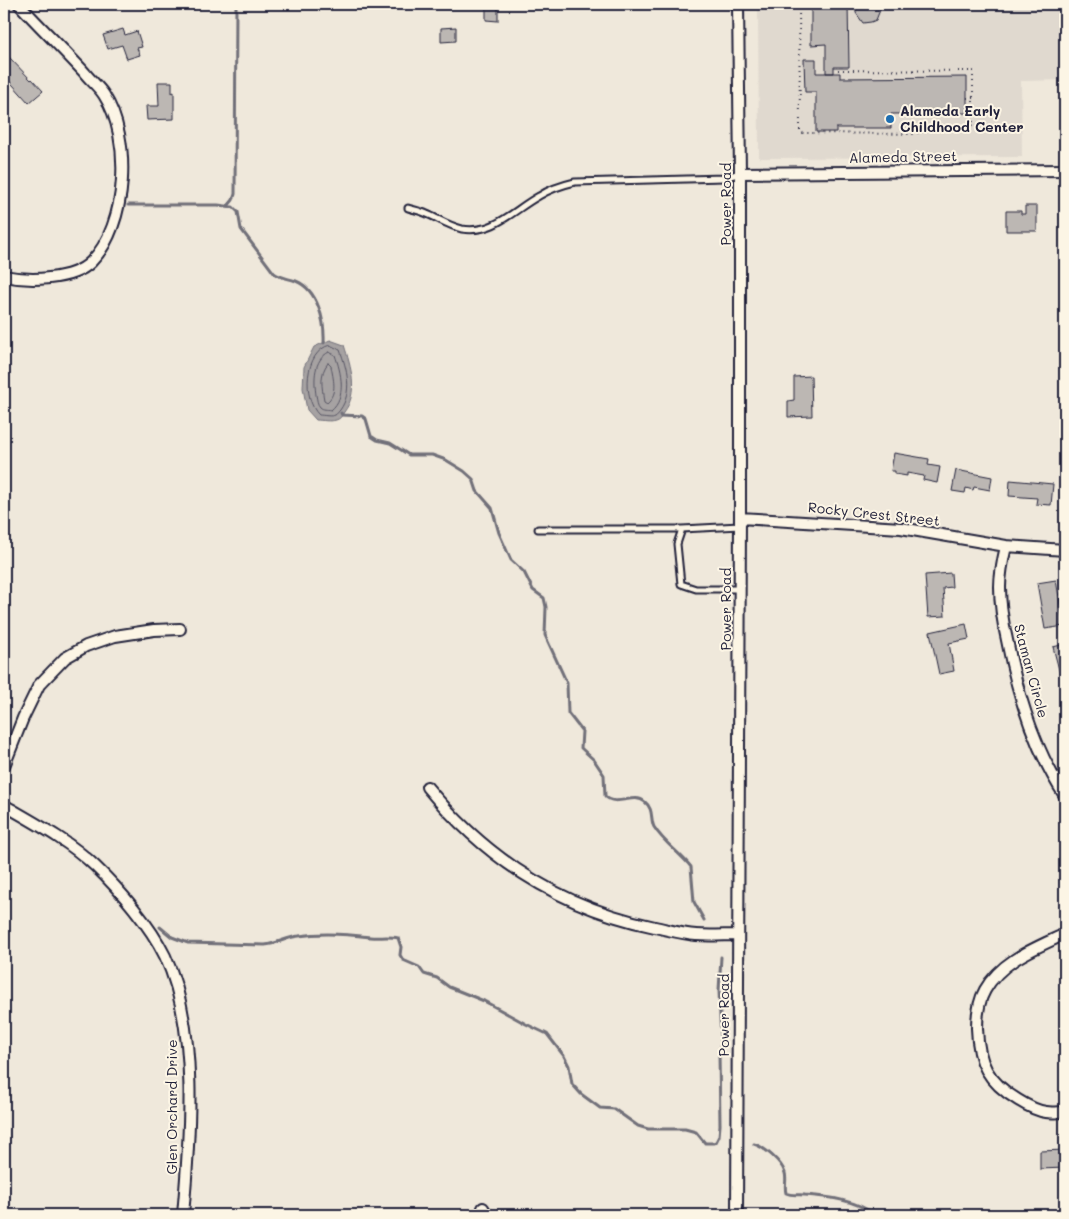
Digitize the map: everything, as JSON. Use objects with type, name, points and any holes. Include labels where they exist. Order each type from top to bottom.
[{"type":"street","points":[[4,276],[49,278],[72,274],[90,263],[104,246],[113,227],[122,178],[119,132],[104,94],[19,4]]},
{"type":"street","name":"Power Road","points":[[736,1215],[740,588],[738,4]]},
{"type":"street","name":"Alameda Street","points":[[740,173],[1065,170]]},
{"type":"street","name":"Rocky Crest Street","points":[[740,522],[901,528],[1006,546],[1065,550]]},
{"type":"street","name":"Staman Circle","points":[[1006,546],[1001,566],[1000,589],[1003,623],[1010,658],[1019,693],[1032,729],[1045,760],[1065,796]]},
{"type":"street","points":[[4,766],[23,718],[39,685],[65,658],[86,646],[115,636],[154,630],[180,630]]},
{"type":"street","points":[[426,787],[447,812],[471,834],[536,883],[560,895],[590,909],[624,921],[695,935],[738,936]]},
{"type":"street","name":"Glen Orchard Drive","points":[[4,805],[55,835],[95,866],[141,916],[165,956],[183,1013],[187,1043],[188,1130],[183,1215]]},
{"type":"street","points":[[1065,934],[1030,950],[1011,962],[997,975],[984,991],[977,1013],[977,1037],[981,1058],[990,1077],[1002,1091],[1026,1105],[1045,1112],[1065,1112]]},
{"type":"lane","points":[[408,208],[427,214],[442,222],[476,230],[490,227],[537,197],[560,186],[575,182],[724,178],[740,173]]},
{"type":"lane","points":[[538,529],[682,529],[740,522]]},
{"type":"lane","points":[[682,529],[677,544],[681,584],[696,589],[740,588]]},
{"type":"path","points":[[799,4],[800,131],[806,134],[920,133],[945,127],[992,125]]},
{"type":"path","points":[[838,70],[973,71],[973,125]]},
{"type":"path","points":[[967,98],[973,98]]},
{"type":"path","points":[[872,134],[873,128]]},
{"type":"shaded area","name":"Alameda Early Childhood Center","points":[[758,4],[1065,4],[1065,80],[1021,81],[1022,157],[759,158]]},
{"type":"water","points":[[330,340],[344,345],[351,371],[351,397],[349,405],[339,419],[331,421],[316,420],[307,410],[303,388],[304,367],[314,347]]},
{"type":"building","points":[[481,4],[498,4],[498,21],[486,20],[486,5]]},
{"type":"building","points":[[811,4],[848,4],[849,67],[834,67],[834,73],[826,73],[826,44],[811,45]]},
{"type":"building","points":[[859,4],[879,4],[880,10],[876,20],[863,23],[856,13],[856,7]]},
{"type":"building","points":[[456,27],[456,41],[441,42],[441,28]]},
{"type":"building","points":[[123,29],[125,35],[137,31],[142,47],[137,48],[140,55],[127,59],[122,45],[108,49],[103,35]]},
{"type":"building","points":[[8,56],[43,91],[29,103],[4,75],[4,61]]},
{"type":"building","points":[[804,59],[816,59],[816,73],[840,73],[840,78],[967,77],[967,113],[891,114],[891,128],[836,128],[836,132],[816,132],[816,92],[805,92]]},
{"type":"building","points":[[158,82],[172,82],[174,119],[147,120],[146,106],[159,106]]},
{"type":"building","points":[[1025,206],[1037,206],[1037,231],[1006,231],[1006,211],[1021,211],[1021,214],[1025,214]]},
{"type":"building","points":[[811,376],[812,416],[788,417],[788,401],[794,400],[794,377]]},
{"type":"building","points":[[894,453],[929,459],[928,465],[940,467],[937,483],[923,480],[924,476],[907,473],[907,476],[895,474],[895,471],[891,471]]},
{"type":"building","points":[[956,470],[992,477],[990,490],[974,487],[973,490],[966,488],[965,493],[952,491]]},
{"type":"building","points":[[1010,480],[1053,484],[1051,505],[1036,504],[1037,498],[1009,496]]},
{"type":"building","points":[[951,573],[952,587],[943,588],[945,616],[928,617],[925,575]]},
{"type":"building","points":[[1056,580],[1064,626],[1045,629],[1037,583]]},
{"type":"building","points":[[966,624],[969,639],[949,643],[954,671],[939,674],[930,632]]},
{"type":"building","points":[[1065,644],[1065,684],[1063,685],[1053,647]]},
{"type":"building","points":[[1065,1150],[1065,1168],[1040,1169],[1040,1151]]},
{"type":"waterway","points":[[228,206],[235,194],[236,4]]},
{"type":"waterway","points":[[128,205],[218,205],[233,207],[238,212],[241,229],[274,273],[296,281],[310,291],[319,307],[324,343]]},
{"type":"waterway","points":[[341,413],[342,415],[362,416],[366,419],[371,436],[377,440],[390,443],[409,455],[432,455],[446,460],[473,479],[477,491],[492,508],[499,533],[511,560],[524,572],[533,590],[544,598],[546,607],[545,635],[567,683],[568,713],[582,731],[581,748],[594,760],[604,775],[605,796],[614,801],[641,799],[648,805],[654,827],[662,838],[691,867],[694,902],[704,920]]},
{"type":"waterway","points":[[160,927],[172,937],[188,943],[265,945],[295,937],[326,934],[398,938],[401,947],[400,955],[403,960],[419,967],[424,974],[437,978],[449,987],[484,1001],[547,1034],[564,1056],[569,1066],[572,1084],[581,1094],[600,1108],[614,1109],[638,1126],[648,1129],[685,1129],[696,1132],[705,1143],[716,1142],[719,1136],[720,1125],[719,1052],[721,1042],[719,990],[721,957]]},
{"type":"waterway","points":[[754,1144],[763,1148],[780,1164],[786,1176],[786,1193],[842,1200],[860,1206],[876,1215]]},
{"type":"place","name":"Alameda Early Childhood Center","points":[[890,119]]}]
